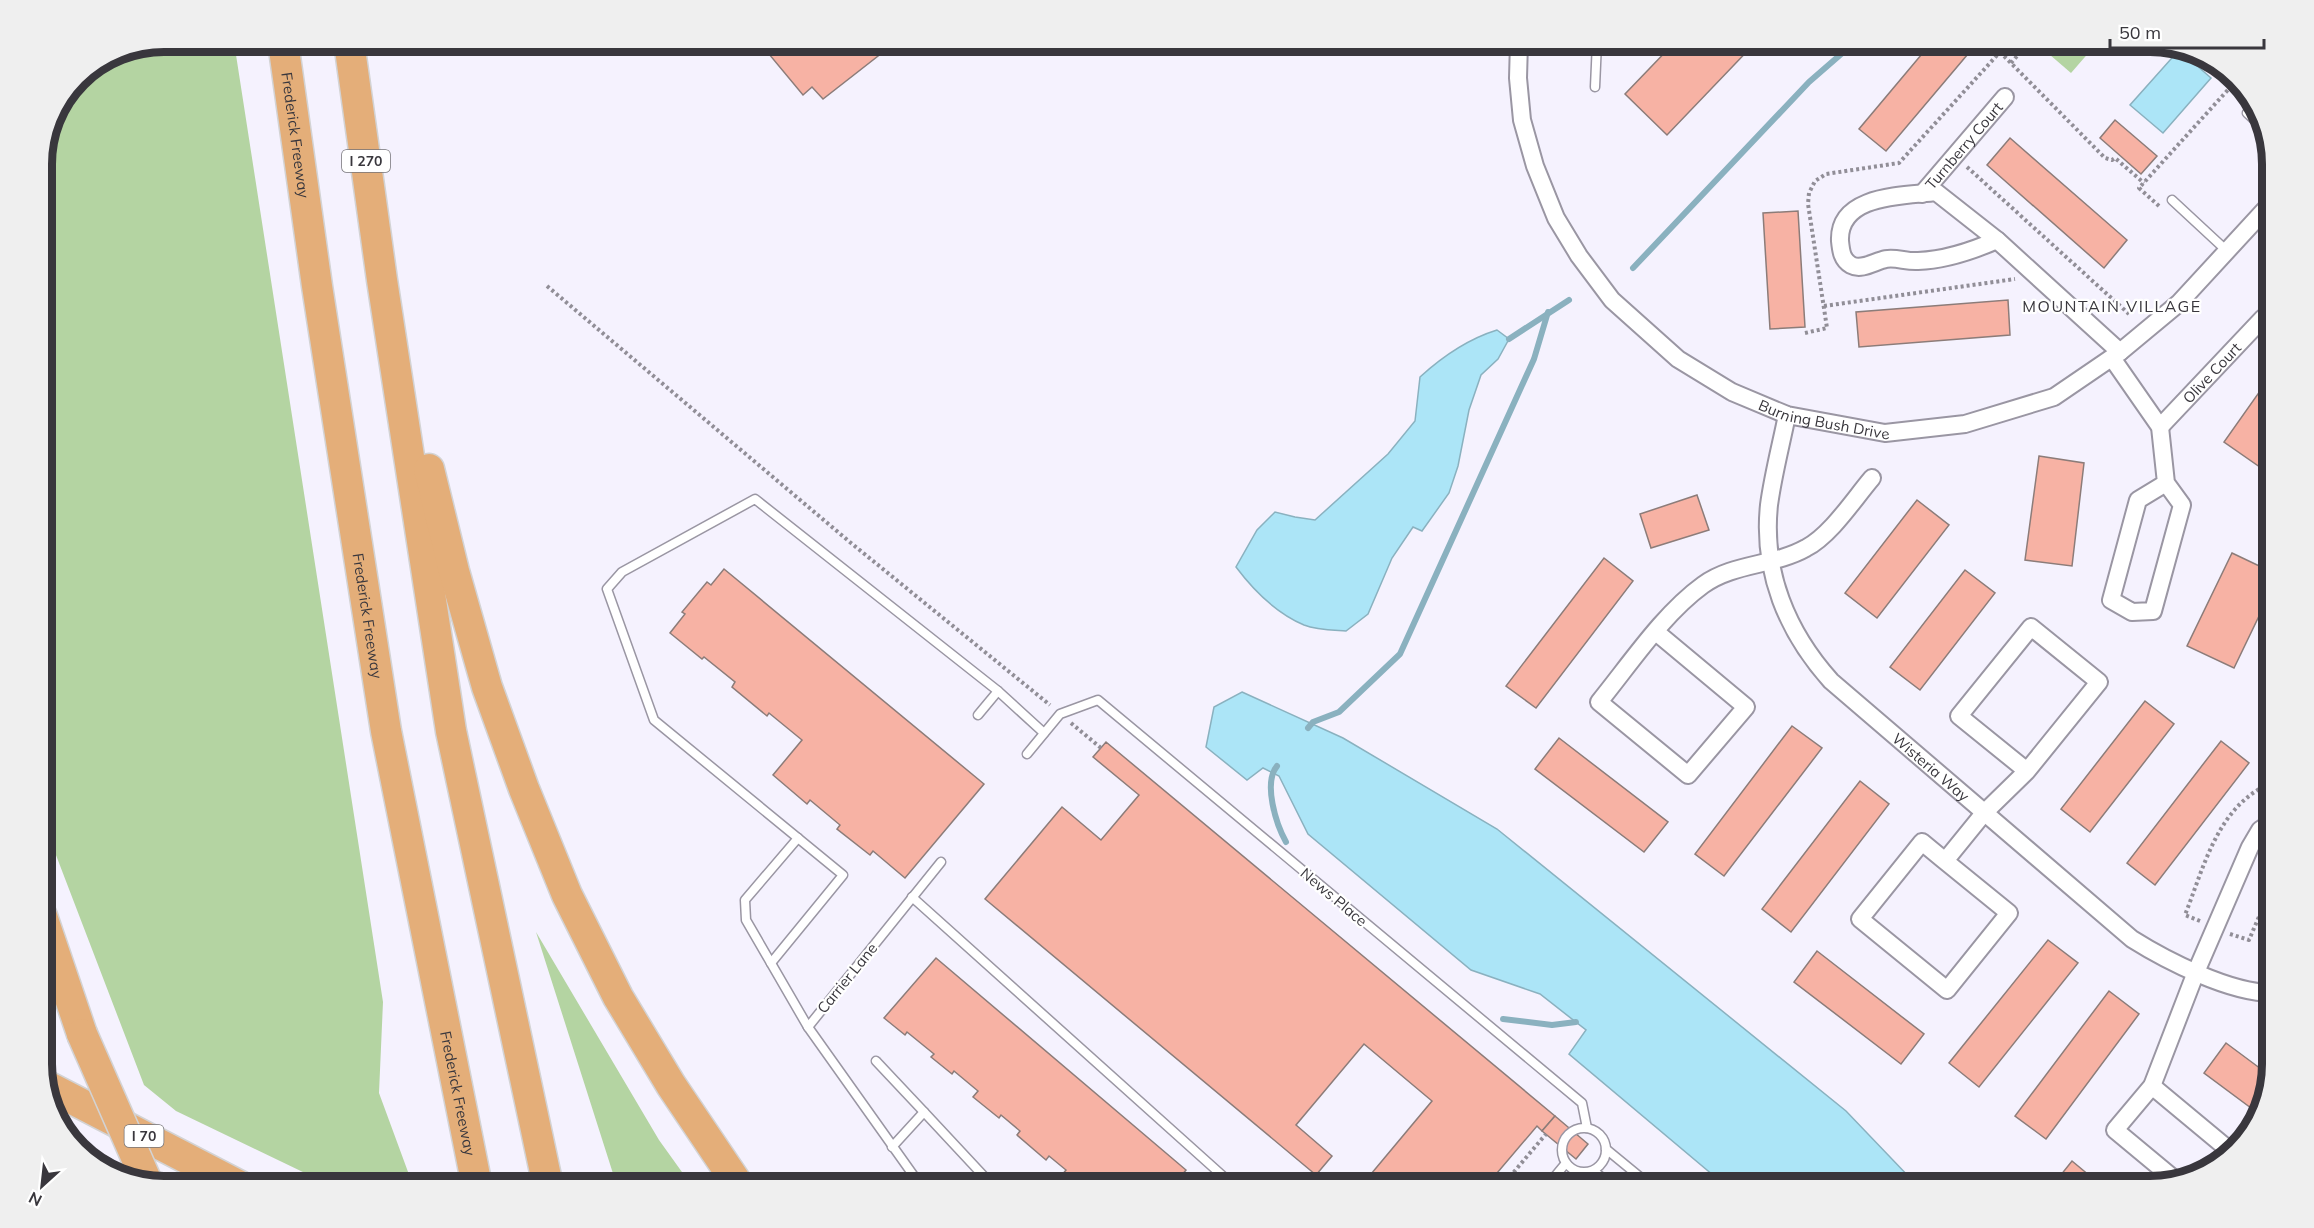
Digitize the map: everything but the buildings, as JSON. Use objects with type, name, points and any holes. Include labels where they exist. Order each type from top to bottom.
[{"type":"highway","name":"Frederick Freeway","points":[[285,53],[317,286],[387,731],[475,1176]]},
{"type":"highway","name":"I 270","points":[[351,53],[382,280]]},
{"type":"highway","points":[[382,280],[451,731],[546,1176]]},
{"type":"highway","points":[[382,280],[453,571],[487,687],[524,789],[567,895],[618,997],[671,1085],[732,1176]]},
{"type":"highway","points":[[53,948],[82,1034],[143,1173]]},
{"type":"highway","name":"I 70","points":[[56,1091],[221,1176]]},
{"type":"street","name":"Burning Bush Drive","points":[[1519,52],[1518,78],[1522,120],[1535,166],[1556,218],[1579,256],[1612,300],[1678,359],[1732,392],[1788,415],[1885,433],[1965,424],[2054,397],[2116,355],[2179,303],[2261,214]]},
{"type":"street","name":"Turnberry Court","points":[[1922,194],[2005,97]]},
{"type":"street","name":"Turnberry Court","points":[[1997,240],[1969,253],[1917,262],[1888,258],[1858,268],[1849,265],[1841,255],[1840,238],[1844,223],[1859,207],[1873,201],[1936,192],[1997,240],[2116,355],[2160,428]]},
{"type":"street","name":"Olive Court","points":[[2160,428],[2261,320]]},
{"type":"street","name":"Wisteria Way","points":[[1788,415],[1769,508],[1771,561],[1775,586],[1789,622],[1811,660],[1831,681],[2132,939],[2157,955],[2196,972],[2234,986],[2262,991]]},
{"type":"street","points":[[2160,428],[2166,483],[2182,505],[2153,611],[2132,612],[2111,600],[2138,500],[2166,483]]},
{"type":"street","points":[[1656,632],[1746,707],[1688,776],[1599,702],[1656,632],[1681,604],[1704,584],[1730,571],[1771,561],[1806,548],[1824,535],[1872,478]]},
{"type":"street","points":[[1945,861],[1984,813],[2027,771],[2099,682],[2031,627],[1959,716],[2027,771]]},
{"type":"street","points":[[2168,1174],[2115,1130],[2152,1086],[2196,972],[2250,847],[2262,829]]},
{"type":"street","points":[[1922,842],[1945,861],[2009,913],[1947,990],[1860,920],[1922,842]]},
{"type":"street","points":[[2152,1086],[2225,1146]]},
{"type":"lane","points":[[1595,87],[1597,52]]},
{"type":"lane","points":[[2247,113],[2251,116]]},
{"type":"lane","points":[[2172,200],[2226,251]]},
{"type":"lane","points":[[771,963],[843,875],[654,720],[608,589],[622,572],[755,499],[998,691],[1044,733]]},
{"type":"lane","points":[[978,715],[998,691]]},
{"type":"lane","name":"News Place","points":[[1060,714],[1098,700],[1582,1103],[1587,1128]]},
{"type":"lane","points":[[1027,754],[1060,714]]},
{"type":"lane","points":[[798,838],[745,900],[746,920],[808,1027]]},
{"type":"lane","name":"Carrier Lane","points":[[914,1176],[808,1027],[941,862]]},
{"type":"lane","points":[[912,897],[1223,1176]]},
{"type":"lane","points":[[876,1061],[984,1176]]},
{"type":"lane","points":[[892,1147],[924,1112]]},
{"type":"lane","points":[[1587,1128],[1597,1132],[1604,1139],[1606,1149],[1601,1166],[1594,1171],[1583,1173],[1574,1170],[1566,1163],[1562,1154],[1563,1143],[1576,1129],[1587,1128]]},
{"type":"lane","points":[[1606,1149],[1639,1176]]},
{"type":"lane","points":[[1555,1176],[1566,1163]]},
{"type":"lane","points":[[1594,1171],[1600,1176]]},
{"type":"path","points":[[2002,52],[2105,158],[2112,160],[2115,158],[2144,183]]},
{"type":"path","points":[[2011,63],[2020,52]]},
{"type":"path","points":[[2165,211],[2139,188],[2230,87]]},
{"type":"path","points":[[1955,155],[2129,314]]},
{"type":"path","points":[[1824,306],[2019,278]]},
{"type":"path","points":[[547,286],[851,543],[1101,748]]},
{"type":"path","points":[[2198,931],[2202,921],[2185,915],[2217,833],[2240,804],[2252,793],[2262,788]]},
{"type":"path","points":[[2227,940],[2230,933],[2249,940],[2262,910]]},
{"type":"path","points":[[1510,1176],[1546,1134]]},
{"type":"green space","points":[[2047,52],[2089,52],[2071,73]]},
{"type":"green space","points":[[157,53],[236,53],[383,1002],[379,1093],[410,1176],[311,1176],[176,1111],[144,1085],[53,847],[53,150],[58,129],[71,102],[91,80],[115,64],[136,56]]},
{"type":"green space","points":[[536,932],[659,1140],[685,1176],[614,1176]]},
{"type":"water","points":[[2174,56],[2191,61],[2211,78],[2163,133],[2130,105]]},
{"type":"water","points":[[1497,330],[1509,339],[1498,359],[1481,375],[1469,410],[1458,466],[1449,493],[1422,531],[1413,527],[1392,558],[1368,614],[1346,631],[1330,630],[1304,625],[1275,608],[1258,593],[1236,567],[1257,530],[1275,512],[1315,520],[1388,454],[1415,421],[1420,377],[1456,349]]},
{"type":"water","points":[[1242,692],[1343,738],[1497,829],[1846,1111],[1908,1176],[1714,1176],[1569,1054],[1586,1030],[1540,994],[1471,970],[1308,834],[1279,776],[1263,768],[1247,780],[1206,747],[1214,707]]},
{"type":"waterway","points":[[1633,268],[1809,82],[1843,52]]},
{"type":"waterway","points":[[1509,339],[1569,300]]},
{"type":"waterway","points":[[1308,728],[1313,722],[1339,712],[1400,654],[1534,359],[1548,312]]},
{"type":"waterway","points":[[1277,766],[1271,783],[1272,804],[1286,842]]},
{"type":"waterway","points":[[1503,1019],[1552,1025],[1576,1022]]},
{"type":"district","name":"MOUNTAIN VILLAGE","points":[[2112,306]]}]
